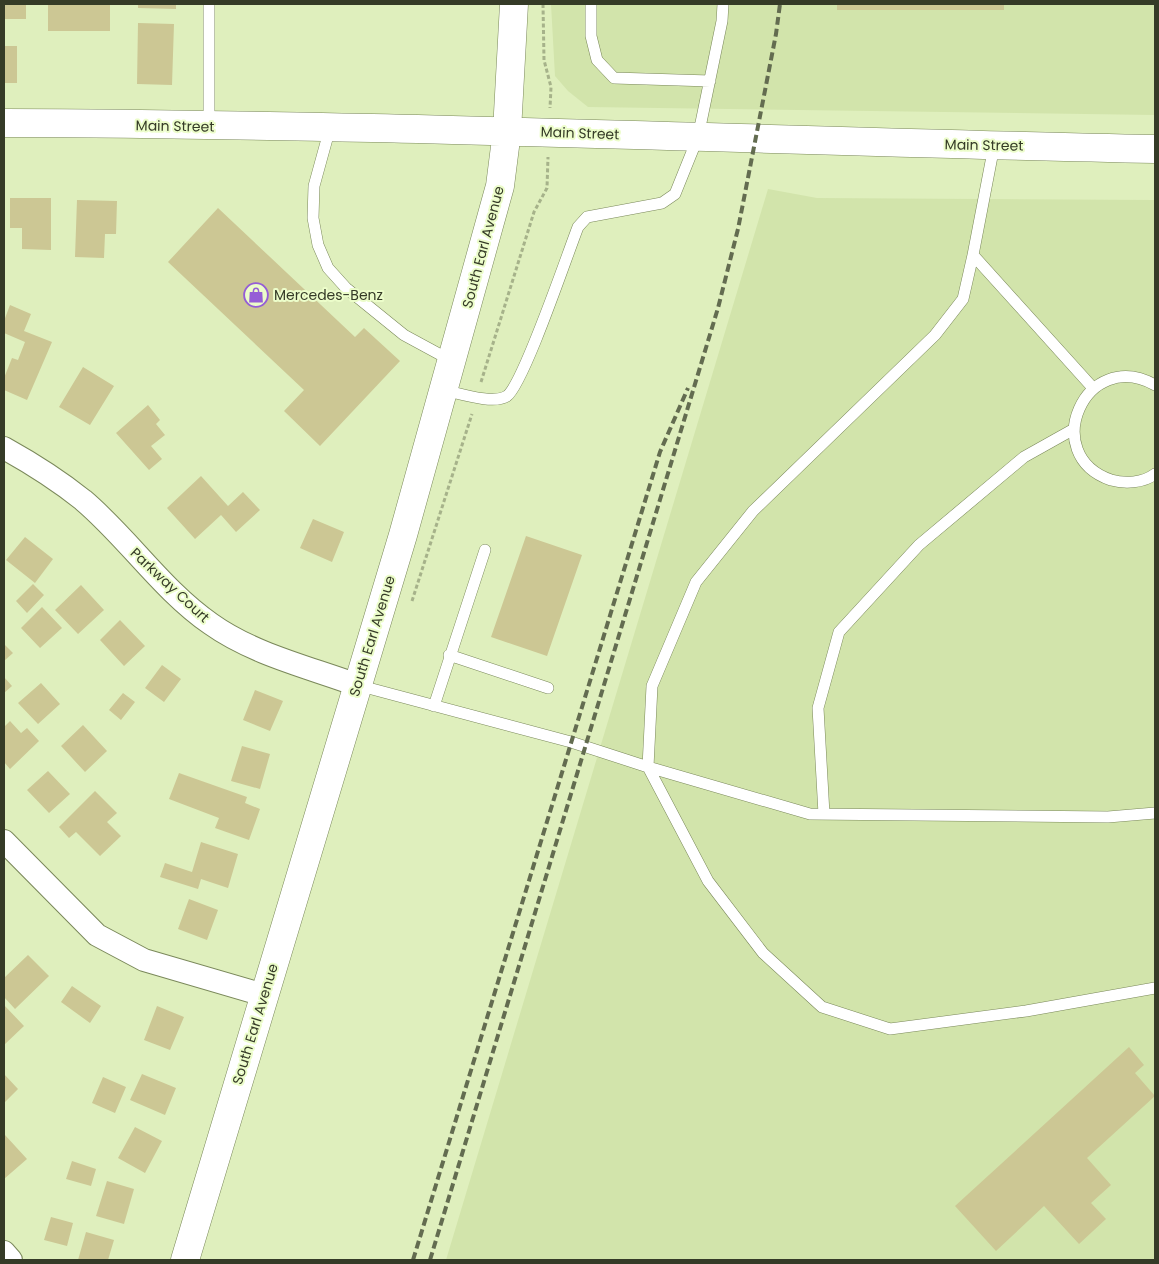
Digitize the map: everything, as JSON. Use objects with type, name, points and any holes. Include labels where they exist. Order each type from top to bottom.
[{"type":"street","name":"South Earl Avenue","points":[[186,1260],[403,534],[500,186],[507,131],[514,4]]},
{"type":"street","name":"Main Street","points":[[4,124],[507,131],[1155,149]]},
{"type":"street","name":"Parkway Court","points":[[4,448],[30,462],[83,501],[176,593],[208,622],[236,641],[357,685]]},
{"type":"street","points":[[4,841],[97,935],[144,960],[264,995]]},
{"type":"street","points":[[4,1252],[11,1260]]},
{"type":"lane","points":[[209,4],[209,126]]},
{"type":"lane","points":[[591,4],[591,36],[598,60],[614,78],[710,82]]},
{"type":"lane","points":[[443,390],[492,400],[507,396],[523,371],[578,227],[588,217],[662,204],[676,194],[698,137],[722,20],[723,4]]},
{"type":"lane","points":[[330,128],[314,186],[313,218],[318,246],[328,268],[346,288],[404,335],[452,362]]},
{"type":"lane","points":[[994,146],[974,255],[963,299],[935,335],[753,511],[696,582],[652,686],[648,767],[708,880],[763,953],[822,1007],[890,1029],[1026,1011],[1155,988]]},
{"type":"lane","points":[[974,255],[1093,388]]},
{"type":"lane","points":[[1155,385],[1144,379],[1126,376],[1109,379],[1093,388],[1082,401],[1075,418],[1074,429],[1078,452],[1088,466],[1102,476],[1118,482],[1136,482],[1155,474]]},
{"type":"lane","points":[[824,814],[818,708],[839,632],[919,545],[1024,458],[1074,429]]},
{"type":"lane","points":[[434,706],[449,655],[485,550]]},
{"type":"lane","points":[[449,655],[548,688]]},
{"type":"lane","points":[[357,685],[570,742],[648,767],[810,814],[1108,816],[1155,813]]},
{"type":"path","points":[[542,4],[544,60],[551,87]]},
{"type":"shaded area","points":[[551,4],[1155,4],[1155,115],[588,107],[568,91],[555,76]]},
{"type":"shaded area","points":[[768,189],[817,198],[1155,200],[1155,1260],[446,1260]]},
{"type":"building","points":[[4,4],[26,4],[26,19],[4,19]]},
{"type":"building","points":[[48,4],[110,4],[110,31],[48,31]]},
{"type":"building","points":[[138,4],[176,4],[176,9],[138,8]]},
{"type":"building","points":[[837,4],[1004,4],[1004,10],[837,10]]},
{"type":"building","points":[[138,23],[174,24],[172,85],[137,84]]},
{"type":"building","points":[[4,46],[17,46],[17,83],[4,83]]},
{"type":"building","points":[[10,198],[51,198],[51,250],[22,249],[22,228],[10,228]]},
{"type":"building","points":[[77,200],[117,201],[116,234],[105,234],[104,258],[75,257]]},
{"type":"building","name":"Mercedes-Benz","points":[[218,208],[355,337],[364,328],[400,361],[320,446],[284,411],[304,390],[168,262]]},
{"type":"building","points":[[10,305],[31,314],[24,331],[52,342],[27,400],[4,390],[4,378],[12,358],[18,360],[25,342],[4,333],[4,321]]},
{"type":"building","points":[[83,367],[114,386],[90,425],[59,407]]},
{"type":"building","points":[[148,405],[160,420],[156,424],[165,435],[151,446],[162,459],[149,470],[116,433]]},
{"type":"building","points":[[201,476],[228,506],[243,492],[260,510],[236,532],[221,515],[195,539],[167,508]]},
{"type":"building","points":[[313,519],[344,532],[332,562],[300,548]]},
{"type":"building","points":[[526,536],[582,555],[547,656],[491,637]]},
{"type":"building","points":[[25,537],[53,559],[35,583],[6,560]]},
{"type":"building","points":[[33,584],[44,595],[27,613],[16,601]]},
{"type":"building","points":[[81,585],[104,610],[78,634],[55,610]]},
{"type":"building","points":[[42,607],[62,628],[40,648],[21,628]]},
{"type":"building","points":[[120,620],[145,646],[124,666],[100,640]]},
{"type":"building","points":[[4,644],[13,653],[4,661]]},
{"type":"building","points":[[162,665],[181,679],[164,702],[145,688]]},
{"type":"building","points":[[4,677],[12,686],[4,693]]},
{"type":"building","points":[[41,683],[60,704],[38,724],[18,703]]},
{"type":"building","points":[[255,690],[283,701],[270,731],[243,720]]},
{"type":"building","points":[[123,693],[135,702],[121,720],[109,710]]},
{"type":"building","points":[[10,721],[21,733],[27,728],[39,741],[10,769],[4,762],[4,727]]},
{"type":"building","points":[[83,725],[107,751],[85,772],[61,746]]},
{"type":"building","points":[[242,746],[270,754],[260,789],[231,781]]},
{"type":"building","points":[[48,771],[70,794],[49,813],[27,790]]},
{"type":"building","points":[[179,773],[247,797],[245,803],[260,809],[249,840],[215,828],[219,818],[169,799]]},
{"type":"building","points":[[95,791],[117,813],[107,822],[121,836],[100,856],[76,832],[69,838],[59,827]]},
{"type":"building","points":[[201,842],[238,854],[228,888],[201,879],[198,889],[160,877],[165,863],[192,872]]},
{"type":"building","points":[[189,899],[218,910],[207,940],[178,929]]},
{"type":"building","points":[[28,955],[49,976],[15,1009],[4,997],[4,978]]},
{"type":"building","points":[[72,986],[101,1006],[90,1023],[61,1002]]},
{"type":"building","points":[[4,1005],[24,1026],[4,1045]]},
{"type":"building","points":[[157,1006],[184,1017],[170,1050],[144,1040]]},
{"type":"building","points":[[1129,1047],[1144,1065],[1135,1073],[1155,1096],[1087,1158],[1111,1185],[1091,1203],[1106,1219],[1079,1244],[1044,1206],[996,1251],[955,1206]]},
{"type":"building","points":[[4,1074],[18,1089],[4,1103]]},
{"type":"building","points":[[142,1074],[176,1088],[165,1115],[130,1100]]},
{"type":"building","points":[[103,1077],[126,1087],[115,1113],[92,1103]]},
{"type":"building","points":[[135,1127],[162,1141],[145,1173],[118,1158]]},
{"type":"building","points":[[4,1136],[27,1159],[4,1179]]},
{"type":"building","points":[[72,1161],[96,1169],[91,1186],[66,1179]]},
{"type":"building","points":[[107,1181],[134,1189],[124,1224],[96,1216]]},
{"type":"building","points":[[51,1217],[73,1223],[67,1246],[44,1240]]},
{"type":"building","points":[[86,1232],[114,1240],[108,1260],[78,1260]]},
{"type":"railway","points":[[430,1260],[718,308],[738,229],[776,34],[780,4]]},
{"type":"railway","points":[[413,1260],[660,452],[688,388]]},
{"type":"place","name":"Mercedes-Benz","points":[[256,295]]}]
